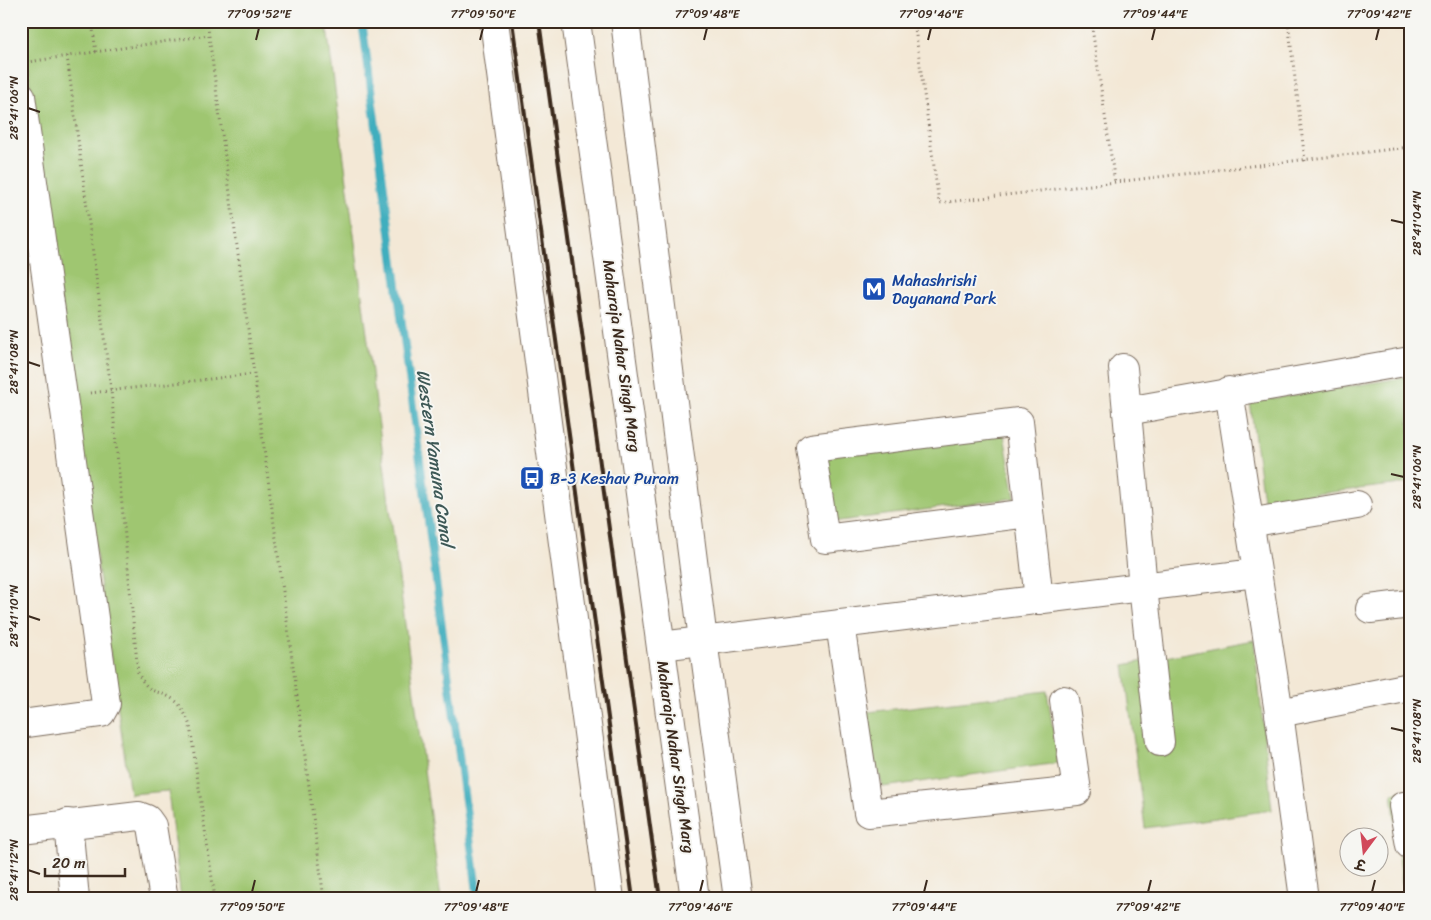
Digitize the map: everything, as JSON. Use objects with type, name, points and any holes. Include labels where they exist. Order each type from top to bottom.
[{"type":"main road","points":[[494,21],[610,899]]},
{"type":"main road","name":"Maharaja Nahar Singh Marg","points":[[576,21],[695,899]]},
{"type":"main road","points":[[625,21],[703,640],[738,899]]},
{"type":"main road","points":[[21,96],[106,704],[100,713],[21,724]]},
{"type":"main road","points":[[1127,411],[1228,391],[1410,361]]},
{"type":"main road","points":[[1123,368],[1142,587],[1160,742]]},
{"type":"main road","points":[[1228,391],[1279,713],[1304,899]]},
{"type":"main road","points":[[1030,513],[825,539],[811,448],[1019,422],[1030,513],[1039,600]]},
{"type":"main road","points":[[1248,523],[1357,505]]},
{"type":"main road","points":[[661,646],[1256,573]]},
{"type":"main road","points":[[1370,609],[1410,604]]},
{"type":"main road","points":[[840,624],[868,813],[1078,791],[1064,700]]},
{"type":"main road","points":[[1279,713],[1410,687]]},
{"type":"main road","points":[[1410,805],[1403,806],[1410,845]]},
{"type":"main road","points":[[21,830],[139,816],[147,819],[152,826],[164,899]]},
{"type":"main road","points":[[68,823],[75,899]]},
{"type":"path","points":[[92,21],[96,53]]},
{"type":"path","points":[[207,21],[324,899]]},
{"type":"path","points":[[914,21],[939,203],[1410,148]]},
{"type":"path","points":[[1090,21],[1115,183]]},
{"type":"path","points":[[1288,21],[1305,161]]},
{"type":"path","points":[[21,63],[209,35]]},
{"type":"path","points":[[67,56],[111,390],[138,673],[144,686],[152,692],[175,700],[188,721],[215,899]]},
{"type":"path","points":[[111,390],[253,374]]},
{"type":"green space","points":[[21,21],[326,21],[441,899],[181,899],[168,791],[130,794]]},
{"type":"green space","points":[[1408,377],[1410,483],[1263,500],[1250,402]]},
{"type":"green space","points":[[1001,417],[1015,498],[824,523],[801,443]]},
{"type":"green space","points":[[1254,640],[1272,810],[1145,828],[1124,665]]},
{"type":"green space","points":[[1047,691],[1058,763],[883,787],[860,713]]},
{"type":"green space","points":[[1410,790],[1410,899],[1404,899],[1392,793]]},
{"type":"waterway","name":"Western Yamuna Canal","points":[[362,21],[478,899]]},
{"type":"railway","points":[[512,21],[633,899]]},
{"type":"railway","points":[[539,21],[660,899]]},
{"type":"place","name":"Mahashrishi Dayanand Park","points":[[874,289]]},
{"type":"place","name":"B-3 Keshav Puram","points":[[532,478]]}]
